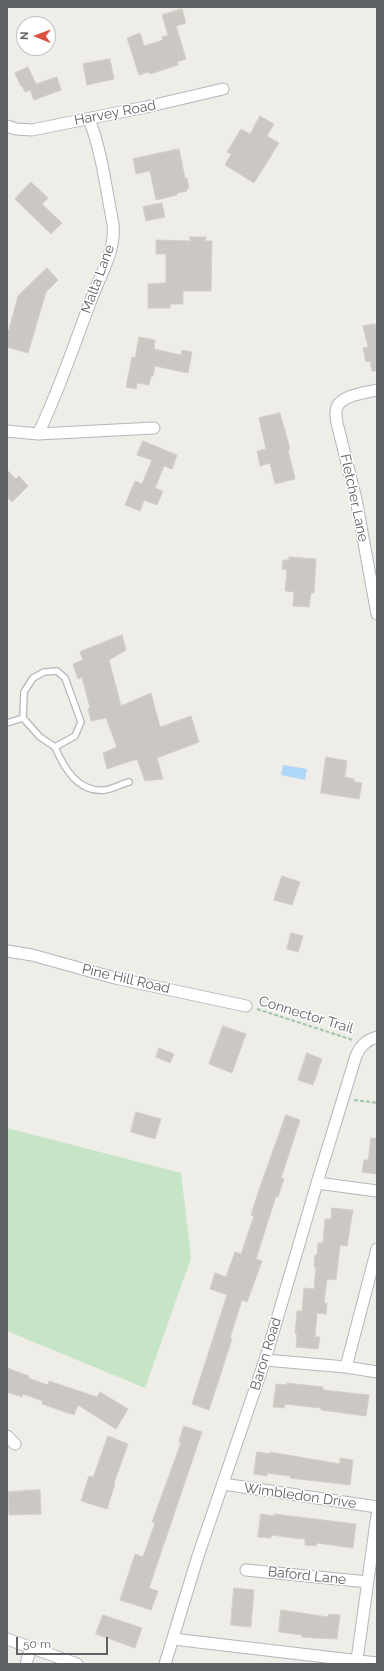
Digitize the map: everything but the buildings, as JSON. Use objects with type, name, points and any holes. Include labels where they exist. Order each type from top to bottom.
[{"type":"street","name":"Harvey Road","points":[[7,126],[16,129],[32,130],[146,107],[223,89]]},
{"type":"street","name":"Malta Lane","points":[[38,434],[55,396],[112,246],[113,229],[102,167],[94,131],[89,119]]},
{"type":"street","name":"Fletcher Lane","points":[[377,390],[349,397],[341,401],[337,406],[336,412],[356,499],[377,614]]},
{"type":"street","points":[[7,431],[38,434],[154,428]]},
{"type":"street","name":"Pine Hill Road","points":[[7,951],[32,955],[115,978],[244,1005]]},
{"type":"street","points":[[364,1043],[377,1037]]},
{"type":"street","name":"Baron Road","points":[[165,1664],[198,1556],[265,1360],[316,1183],[356,1056],[358,1050],[364,1043]]},
{"type":"street","points":[[316,1183],[377,1191]]},
{"type":"street","points":[[346,1367],[377,1249]]},
{"type":"street","points":[[265,1360],[346,1367],[377,1372]]},
{"type":"street","name":"Wimbledon Drive","points":[[223,1484],[377,1507]]},
{"type":"street","points":[[358,1660],[377,1515]]},
{"type":"street","name":"Baford Lane","points":[[246,1570],[368,1582]]},
{"type":"street","points":[[7,1639],[77,1664]]},
{"type":"street","points":[[173,1639],[377,1663]]},
{"type":"street","points":[[26,1664],[31,1648]]},
{"type":"lane","points":[[56,747],[75,736],[81,722],[65,678],[57,671],[44,672],[33,678],[24,692],[23,718],[40,737],[56,747],[62,764],[76,781],[86,787],[106,790],[129,782]]},
{"type":"lane","points":[[7,724],[23,718]]},
{"type":"path","name":"Connector Trail","points":[[244,1005],[364,1043]]},
{"type":"path","points":[[343,1098],[377,1103]]},
{"type":"green space","points":[[7,1128],[181,1173],[191,1258],[145,1388],[7,1331]]},
{"type":"water","points":[[283,765],[307,769],[305,780],[281,775]]}]
